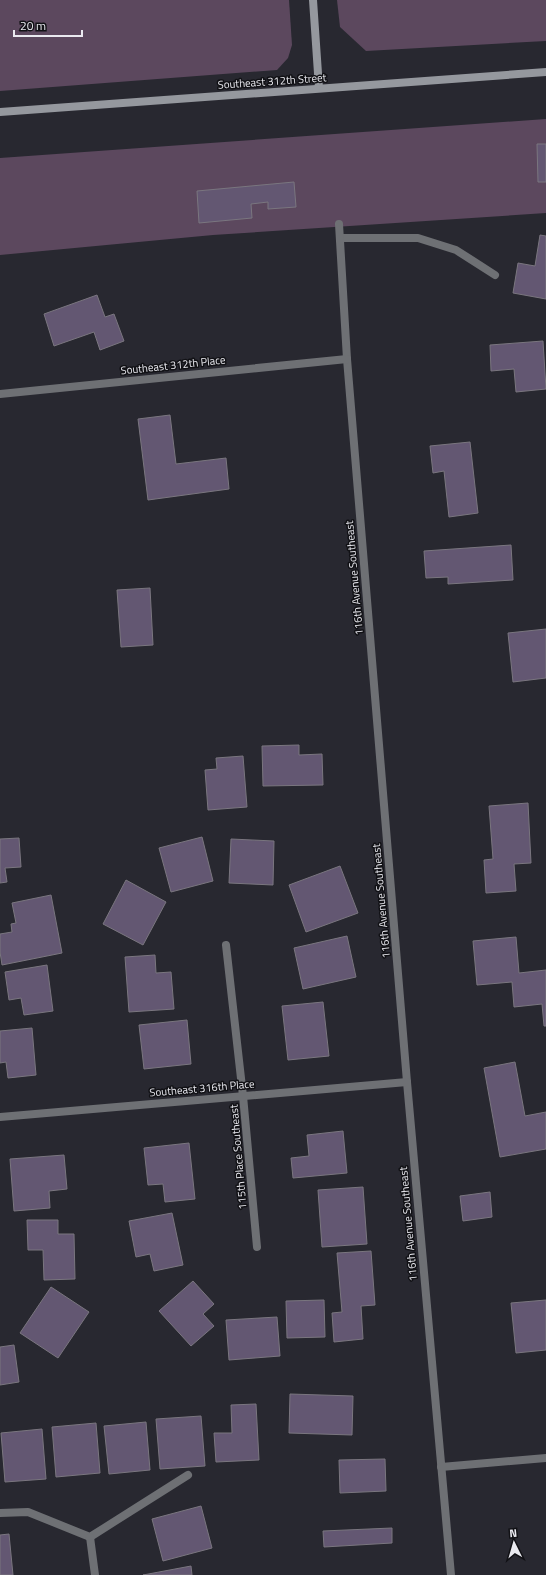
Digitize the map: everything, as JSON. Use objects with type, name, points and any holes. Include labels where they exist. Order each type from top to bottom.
[{"type":"main road","points":[[313,0],[319,88]]},
{"type":"main road","name":"Southeast 312th Street","points":[[0,112],[546,72]]},
{"type":"street","name":"116th Avenue Southeast","points":[[339,224],[347,359],[407,1082],[450,1575]]},
{"type":"street","points":[[340,238],[418,238],[456,250],[495,275]]},
{"type":"street","name":"Southeast 312th Place","points":[[0,394],[347,359]]},
{"type":"street","name":"115th Place Southeast","points":[[226,945],[243,1096],[257,1247]]},
{"type":"street","name":"Southeast 316th Place","points":[[0,1117],[407,1082]]},
{"type":"street","points":[[441,1467],[546,1458]]},
{"type":"street","points":[[90,1537],[188,1475]]},
{"type":"street","points":[[0,1514],[28,1512],[90,1537]]},
{"type":"street","points":[[90,1537],[95,1575]]},
{"type":"shaded area","points":[[0,0],[289,0],[292,45],[288,58],[277,70],[0,91]]},
{"type":"shaded area","points":[[337,0],[546,0],[546,41],[366,51],[340,27]]},
{"type":"shaded area","points":[[546,119],[546,213],[213,235],[0,255],[0,158]]},
{"type":"building","points":[[537,144],[546,144],[546,182],[538,182]]},
{"type":"building","points":[[294,182],[296,207],[268,209],[268,202],[251,204],[252,218],[199,223],[197,191]]},
{"type":"building","points":[[540,235],[546,236],[546,299],[513,293],[518,263],[535,266]]},
{"type":"building","points":[[97,295],[105,317],[114,314],[124,341],[100,350],[94,332],[54,346],[44,314]]},
{"type":"building","points":[[543,341],[546,389],[516,392],[514,369],[491,371],[490,345]]},
{"type":"building","points":[[170,415],[176,464],[226,458],[229,489],[148,500],[138,419]]},
{"type":"building","points":[[470,442],[478,513],[449,517],[444,471],[433,473],[430,446]]},
{"type":"building","points":[[511,545],[513,580],[448,584],[448,577],[426,578],[424,551]]},
{"type":"building","points":[[150,588],[153,645],[121,647],[117,590]]},
{"type":"building","points":[[546,629],[546,678],[513,682],[508,633]]},
{"type":"building","points":[[299,745],[299,755],[322,754],[323,785],[263,786],[262,746]]},
{"type":"building","points":[[243,756],[247,807],[208,810],[205,770],[217,769],[216,758]]},
{"type":"building","points":[[528,803],[531,863],[514,864],[516,891],[486,893],[484,860],[493,859],[489,806]]},
{"type":"building","points":[[202,837],[213,881],[171,892],[159,848]]},
{"type":"building","points":[[19,838],[21,867],[5,868],[7,882],[0,883],[0,839]]},
{"type":"building","points":[[231,839],[274,841],[273,885],[229,883]]},
{"type":"building","points":[[340,866],[358,913],[306,932],[289,885]]},
{"type":"building","points":[[126,880],[166,902],[143,945],[103,924]]},
{"type":"building","points":[[51,895],[62,953],[2,965],[0,934],[12,932],[11,924],[16,923],[12,903]]},
{"type":"building","points":[[347,936],[356,977],[303,989],[294,948]]},
{"type":"building","points":[[516,937],[519,973],[546,970],[546,1026],[544,1026],[542,1004],[514,1007],[512,982],[477,985],[473,941]]},
{"type":"building","points":[[155,955],[156,973],[171,972],[174,1009],[129,1012],[125,957]]},
{"type":"building","points":[[47,965],[53,1011],[24,1015],[21,998],[9,1000],[5,972]]},
{"type":"building","points":[[323,1002],[329,1056],[288,1060],[282,1006]]},
{"type":"building","points":[[187,1020],[191,1064],[144,1069],[139,1025]]},
{"type":"building","points":[[32,1028],[36,1075],[8,1078],[6,1062],[0,1063],[0,1031]]},
{"type":"building","points":[[515,1062],[525,1116],[546,1112],[546,1149],[500,1157],[484,1068]]},
{"type":"building","points":[[343,1131],[347,1173],[293,1178],[291,1158],[309,1156],[307,1135]]},
{"type":"building","points":[[189,1143],[195,1199],[165,1202],[163,1184],[148,1185],[144,1148]]},
{"type":"building","points":[[64,1155],[67,1189],[49,1191],[50,1208],[14,1211],[10,1159]]},
{"type":"building","points":[[363,1187],[367,1244],[322,1247],[318,1190]]},
{"type":"building","points":[[490,1192],[492,1217],[463,1221],[460,1196]]},
{"type":"building","points":[[172,1213],[183,1265],[154,1271],[150,1254],[136,1257],[129,1221]]},
{"type":"building","points":[[27,1220],[58,1220],[58,1234],[74,1234],[75,1279],[44,1280],[43,1250],[28,1250]]},
{"type":"building","points":[[371,1251],[375,1305],[361,1306],[363,1339],[334,1342],[332,1313],[342,1312],[337,1253]]},
{"type":"building","points":[[193,1281],[214,1304],[203,1314],[214,1326],[191,1346],[159,1311]]},
{"type":"building","points":[[51,1287],[89,1312],[58,1358],[20,1333]]},
{"type":"building","points":[[324,1300],[325,1337],[287,1338],[286,1301]]},
{"type":"building","points":[[546,1300],[546,1350],[516,1353],[511,1303]]},
{"type":"building","points":[[277,1317],[280,1356],[229,1360],[226,1320]]},
{"type":"building","points":[[14,1345],[19,1382],[0,1385],[0,1347]]},
{"type":"building","points":[[290,1394],[353,1396],[352,1435],[289,1433]]},
{"type":"building","points":[[256,1404],[259,1460],[216,1462],[214,1433],[232,1433],[231,1405]]},
{"type":"building","points":[[201,1416],[205,1466],[160,1469],[156,1419]]},
{"type":"building","points":[[146,1422],[150,1470],[109,1474],[104,1426]]},
{"type":"building","points":[[96,1423],[100,1473],[56,1477],[52,1427]]},
{"type":"building","points":[[42,1429],[46,1479],[5,1482],[1,1433]]},
{"type":"building","points":[[385,1459],[386,1491],[340,1493],[339,1460]]},
{"type":"building","points":[[201,1506],[212,1548],[163,1561],[152,1519]]},
{"type":"building","points":[[392,1528],[392,1543],[324,1547],[323,1531]]},
{"type":"building","points":[[9,1534],[13,1575],[0,1575],[0,1535]]},
{"type":"building","points":[[191,1566],[192,1575],[143,1575]]}]
